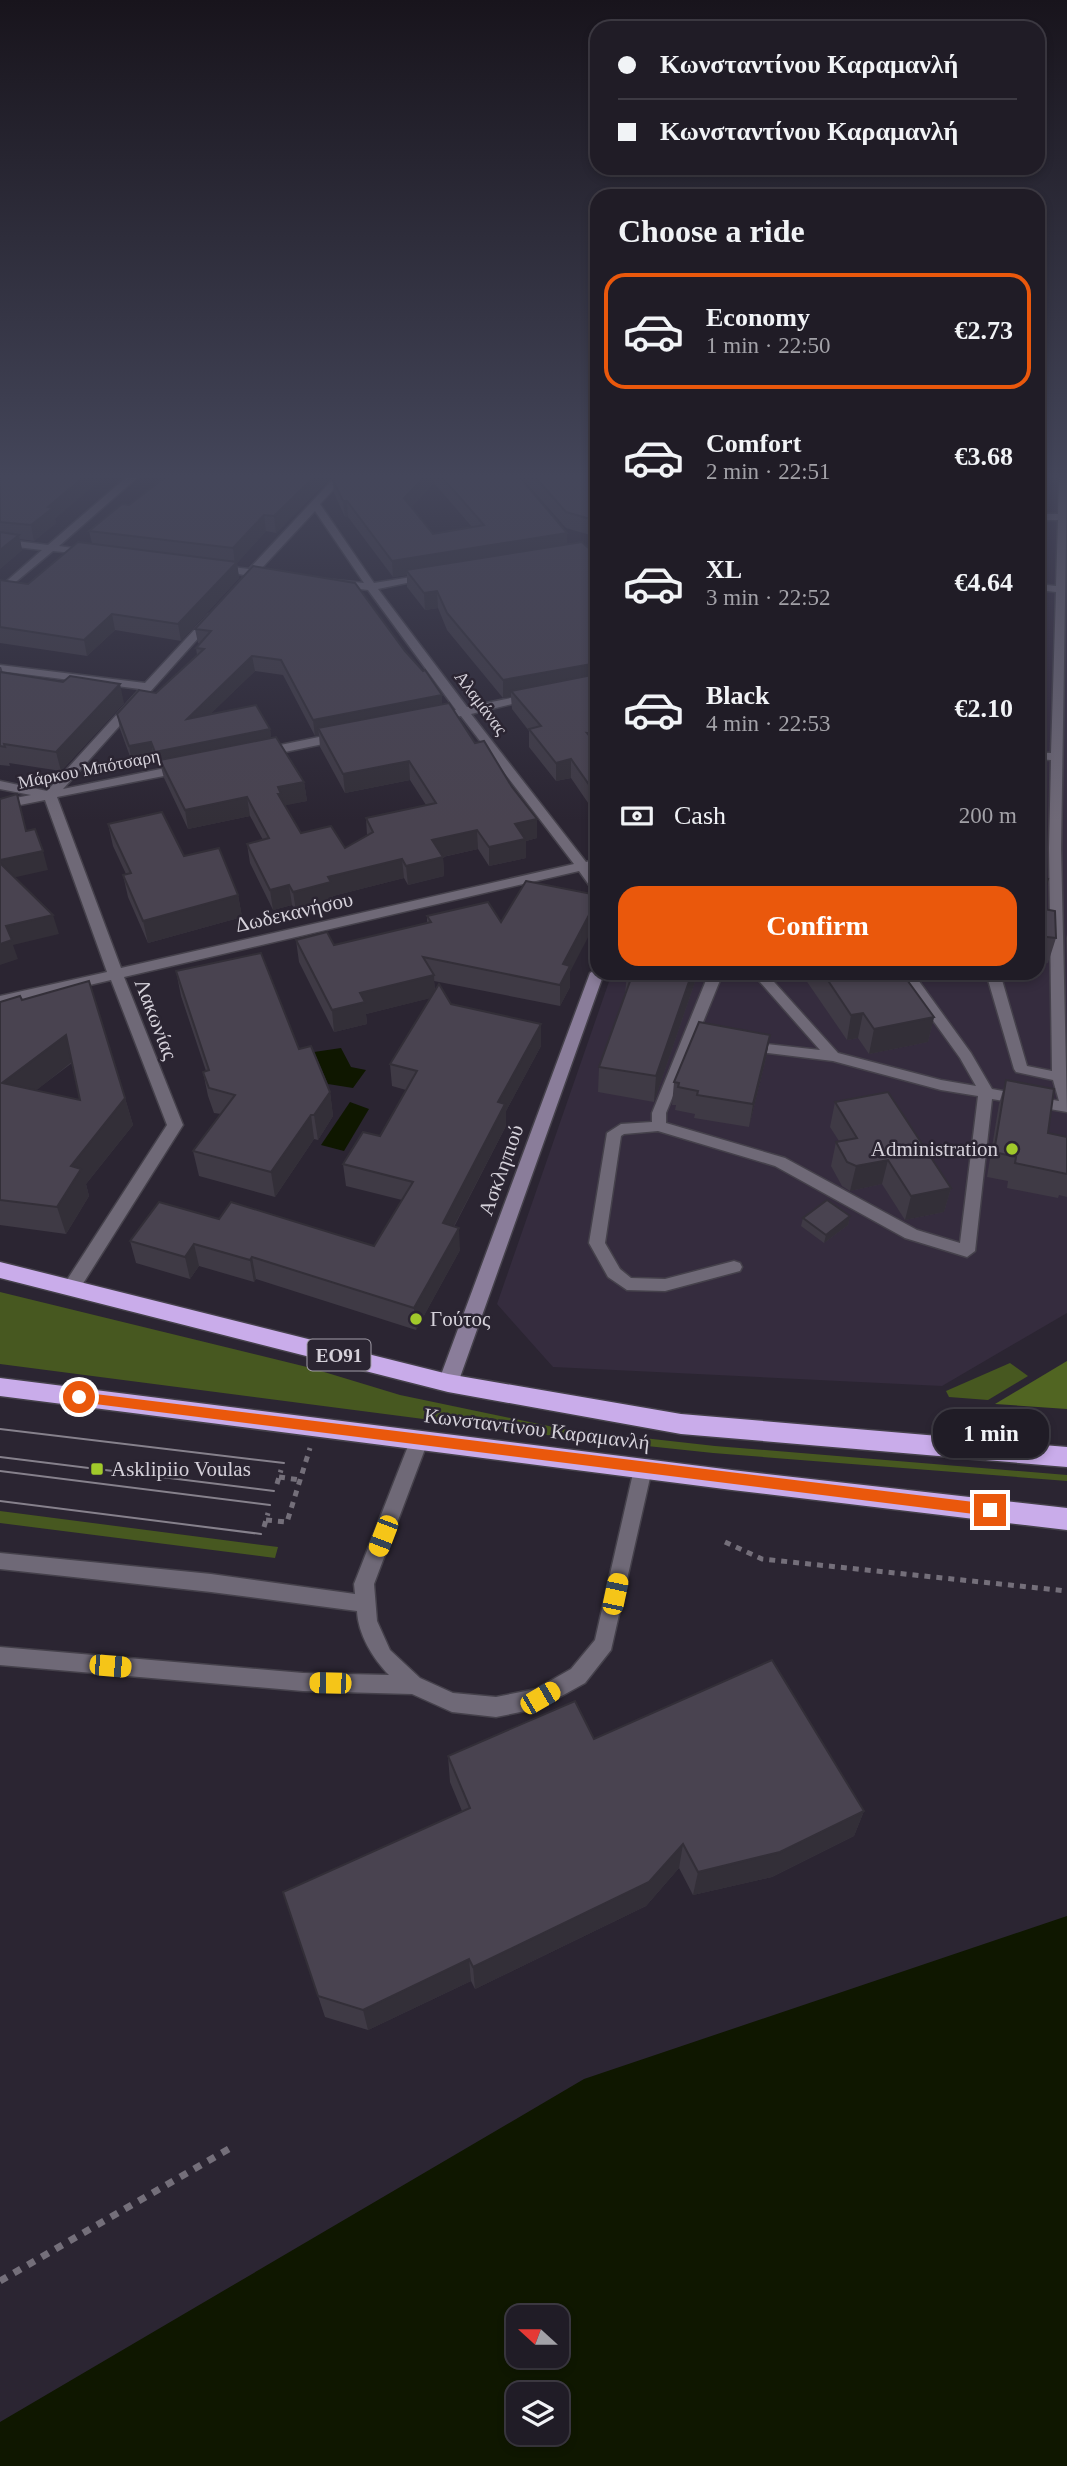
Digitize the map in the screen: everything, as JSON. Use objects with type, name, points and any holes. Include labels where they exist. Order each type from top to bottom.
[{"type":"highway","name":"Κωνσταντίνου Καραμανλή","points":[[0,1270],[448,1383],[681,1424],[1067,1457]]},
{"type":"highway","name":"Κωνσταντίνου Καραμανλή","points":[[0,1387],[643,1469],[1067,1519]]},
{"type":"street","name":"Αλαμάνας","points":[[372,591],[589,864]]},
{"type":"street","points":[[0,785],[50,795],[218,611]]},
{"type":"street","points":[[0,668],[148,687]]},
{"type":"street","points":[[413,722],[545,695]]},
{"type":"street","points":[[251,755],[359,733]]},
{"type":"street","name":"Μάρκου Μπότσαρη","points":[[0,805],[198,765]]},
{"type":"street","name":"Λακωνίας","points":[[50,795],[175,1125],[71,1288]]},
{"type":"street","name":"Δωδεκανήσου","points":[[0,1001],[589,864]]},
{"type":"street","name":"Ασκληπιού","points":[[448,1383],[594,980]]},
{"type":"lane","points":[[738,1045],[774,1052],[833,1056],[941,1085],[1067,1105],[1059,1077],[1055,848],[1056,757],[1062,738],[1061,591]]},
{"type":"lane","points":[[1045,756],[1056,757]]},
{"type":"lane","points":[[1045,846],[1055,848]]},
{"type":"lane","points":[[659,1126],[659,1113],[696,1038],[714,980]]},
{"type":"lane","points":[[764,980],[833,1056]]},
{"type":"lane","points":[[734,1268],[665,1286],[627,1284],[614,1272],[597,1244],[598,1222],[614,1133],[621,1129],[659,1126],[780,1162],[911,1234],[967,1251],[986,1092],[966,1056],[911,980]]},
{"type":"lane","points":[[995,980],[1021,1069],[1009,1096]]},
{"type":"lane","points":[[1021,1069],[1059,1077]]},
{"type":"lane","points":[[419,1441],[364,1584],[367,1621],[383,1656],[413,1685],[452,1702],[496,1707],[540,1698],[578,1676],[604,1644],[643,1469]]},
{"type":"lane","points":[[0,1561],[211,1583],[366,1604]]},
{"type":"lane","points":[[0,1656],[303,1682],[413,1685]]},
{"type":"path","points":[[266,1520],[287,1522],[316,1427]]},
{"type":"path","points":[[279,1477],[300,1480]]},
{"type":"path","points":[[264,1527],[268,1513]]},
{"type":"path","points":[[725,1542],[762,1559],[1067,1591]]},
{"type":"path","points":[[0,2281],[234,2146]]},
{"type":"shaded area","points":[[1045,591],[1067,591],[1067,1313],[942,1386],[553,1367],[497,1304],[610,980],[1045,980]]},
{"type":"shaded area","points":[[341,1048],[351,1067],[366,1070],[353,1088],[328,1084],[314,1052]]},
{"type":"shaded area","points":[[350,1102],[369,1109],[344,1151],[321,1145]]},
{"type":"shaded area","points":[[1067,1916],[1067,2466],[0,2466],[0,2422],[584,2079]]},
{"type":"green space","points":[[0,1292],[311,1368],[400,1395],[563,1429],[715,1446],[1067,1475],[1067,1481],[713,1453],[562,1437],[0,1364]]},
{"type":"green space","points":[[1067,1361],[1067,1409],[995,1404]]},
{"type":"green space","points":[[1010,1363],[1028,1376],[988,1400],[949,1397],[946,1391]]},
{"type":"green space","points":[[0,1511],[278,1547],[275,1558],[0,1523]]},
{"type":"building","points":[[0,591],[209,591],[178,624],[112,614],[84,640],[0,627]]},
{"type":"building","points":[[230,591],[361,591],[405,651],[423,671],[425,670],[442,695],[313,720],[281,660],[252,656],[187,719],[256,705],[270,729],[155,752],[151,742],[129,746],[117,714],[139,690],[156,693],[204,649],[196,648],[211,631],[195,629]]},
{"type":"building","points":[[437,591],[590,591],[590,664],[503,680],[447,613]]},
{"type":"building","points":[[0,672],[63,682],[70,676],[120,684],[56,752],[4,744],[5,747],[0,746]]},
{"type":"building","points":[[590,675],[590,733],[587,733],[590,737],[590,786],[571,759],[556,763],[529,729],[541,726],[511,691]]},
{"type":"building","points":[[449,703],[475,743],[484,741],[512,787],[537,819],[515,824],[525,839],[489,847],[477,830],[432,840],[443,857],[406,866],[402,859],[328,877],[331,882],[293,892],[289,885],[270,890],[247,844],[269,838],[247,797],[185,810],[160,760],[276,737],[304,782],[278,787],[281,794],[278,794],[301,833],[331,826],[345,848],[373,832],[366,818],[436,803],[409,761],[343,774],[318,728]]},
{"type":"building","points":[[17,794],[26,831],[35,829],[43,851],[0,860],[0,799]]},
{"type":"building","points":[[162,812],[184,856],[219,848],[238,895],[143,921],[123,875],[131,873],[108,824]]},
{"type":"building","points":[[0,863],[53,915],[6,926],[12,940],[0,944]]},
{"type":"building","points":[[526,881],[590,894],[590,913],[563,964],[570,966],[560,985],[423,957],[434,975],[360,993],[365,1002],[332,1010],[296,940],[327,932],[334,945],[431,922],[427,916],[488,902],[501,922]]},
{"type":"building","points":[[1045,909],[1055,911],[1056,938],[1045,937]]},
{"type":"building","points":[[261,953],[299,1049],[311,1046],[330,1092],[271,1172],[193,1151],[235,1095],[209,1088],[203,1072],[209,1070],[176,971]]},
{"type":"building","points":[[630,980],[690,980],[656,1076],[599,1067]]},
{"type":"building","points":[[828,980],[907,980],[934,1017],[874,1029],[863,1013],[851,1015]]},
{"type":"building","points":[[89,981],[125,1098],[71,1166],[81,1169],[57,1207],[0,1200],[0,1002],[20,996],[22,1000]],"holes":[[[66,1035],[80,1100],[2,1083]]]},
{"type":"building","points":[[439,984],[451,1004],[541,1024],[498,1102],[505,1104],[443,1223],[459,1228],[414,1308],[252,1257],[250,1260],[194,1244],[185,1257],[130,1241],[159,1202],[219,1219],[231,1202],[374,1246],[413,1182],[343,1164],[363,1132],[380,1136],[417,1071],[390,1064]]},
{"type":"building","points":[[699,1022],[770,1035],[753,1104],[697,1095],[698,1091],[678,1087],[679,1083],[674,1082]]},
{"type":"building","points":[[1006,1080],[1054,1089],[1048,1133],[1067,1137],[1067,1174],[1015,1163],[1016,1157],[994,1152]]},
{"type":"building","points":[[888,1092],[951,1188],[911,1196],[888,1160],[856,1166],[847,1162],[836,1142],[857,1138],[835,1102]]},
{"type":"building","points":[[827,1200],[850,1216],[826,1235],[803,1218]]},
{"type":"building","points":[[772,1660],[864,1811],[780,1852],[698,1872],[683,1844],[649,1882],[473,1967],[469,1959],[363,2010],[318,1996],[283,1892],[470,1808],[448,1756],[575,1701],[594,1739]]},
{"type":"tram line","points":[[0,1429],[284,1463]]},
{"type":"tram line","points":[[0,1457],[274,1491]]},
{"type":"tram line","points":[[0,1471],[270,1505]]},
{"type":"tram line","points":[[0,1501],[261,1534]]},
{"type":"place","name":"Administration","points":[[1012,1149]]},
{"type":"place","name":"Γούτος","points":[[416,1319]]},
{"type":"place","name":"Asklipiio Voulas","points":[[97,1469]]},
{"type":"route","points":[[79,1397],[990,1510]]}]
